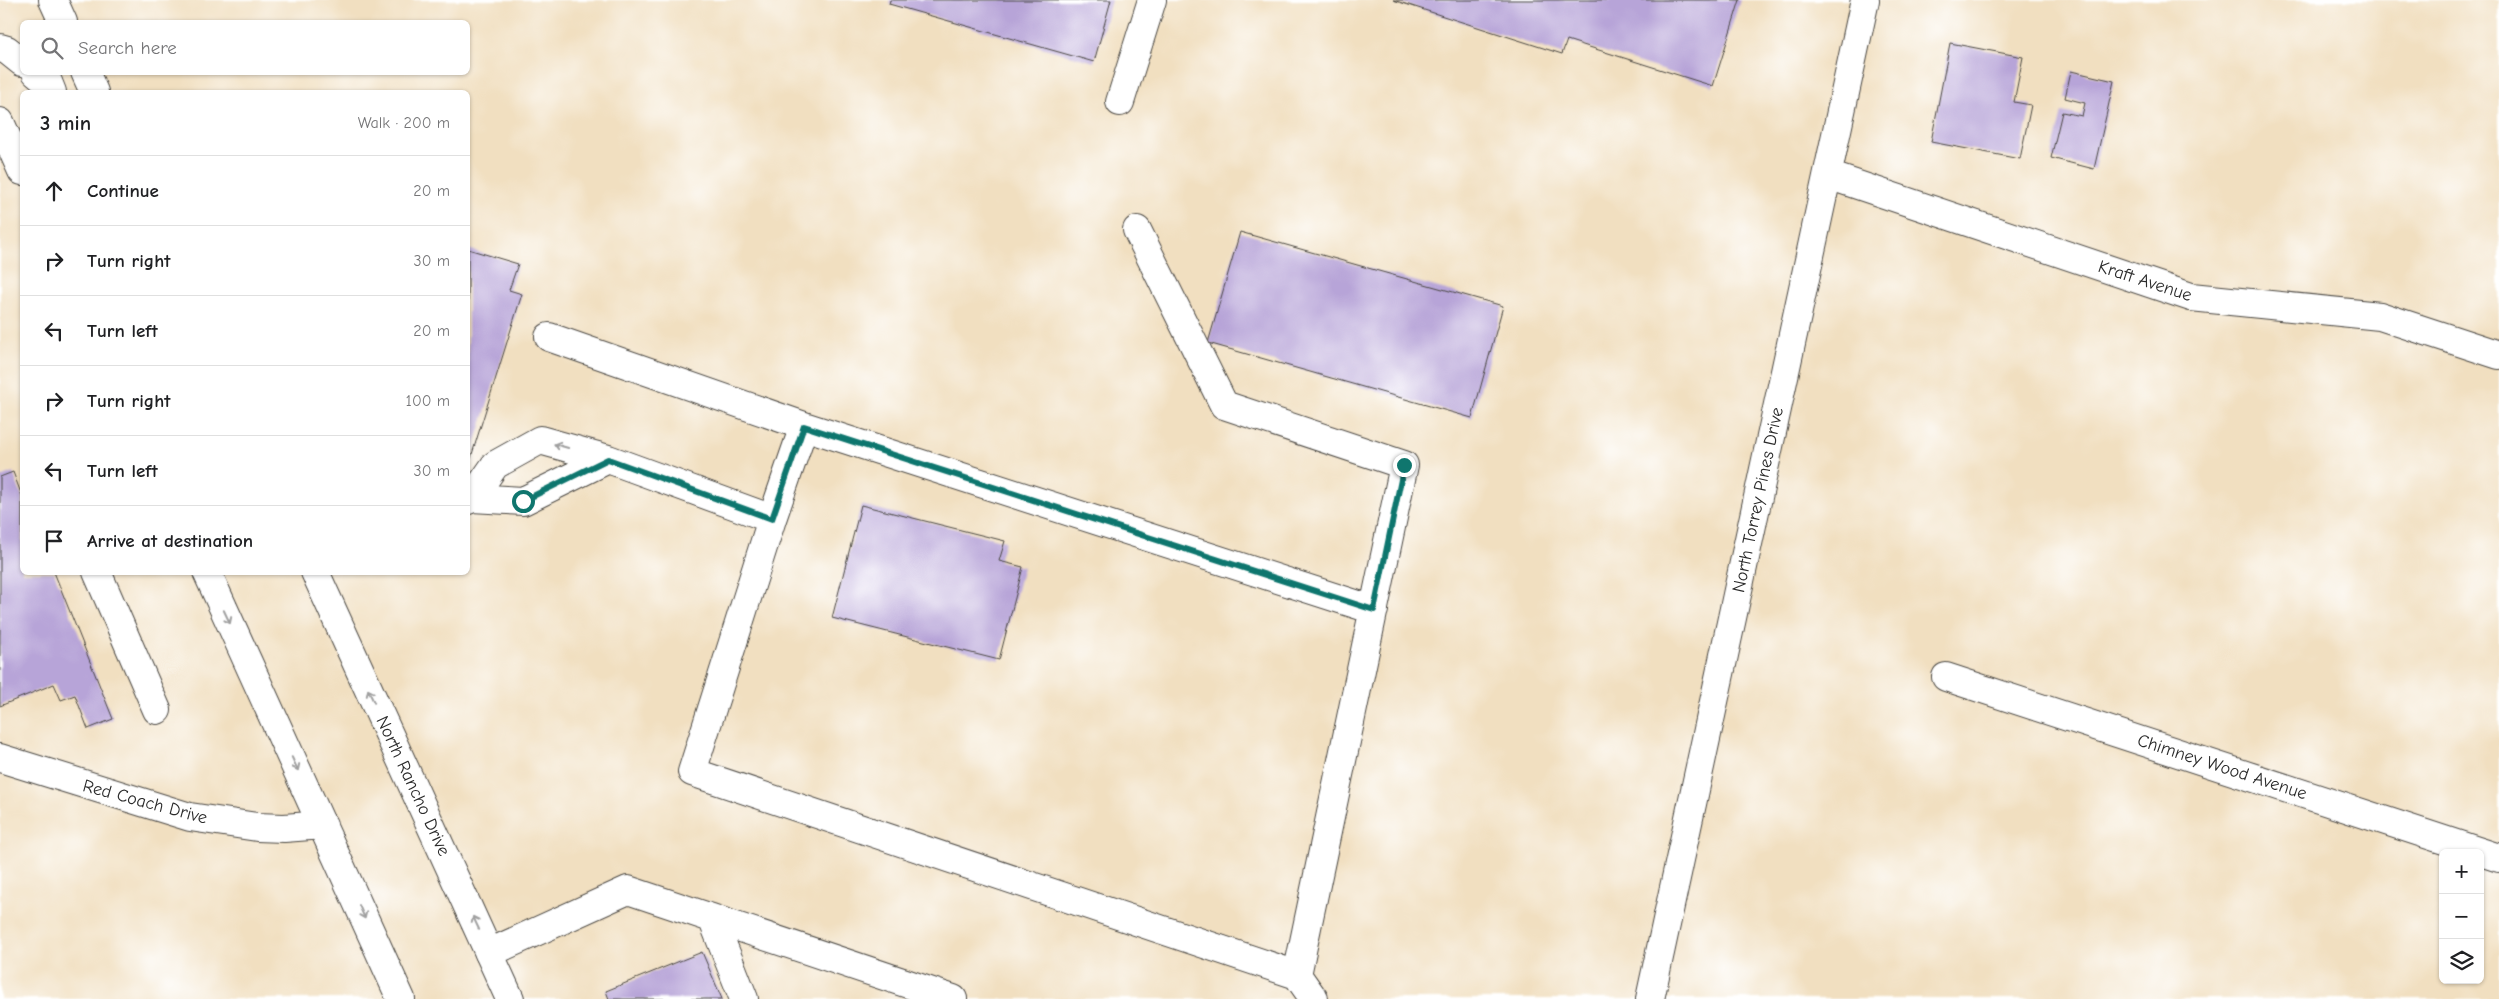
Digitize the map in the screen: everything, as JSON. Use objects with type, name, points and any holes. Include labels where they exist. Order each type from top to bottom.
[{"type":"street","points":[[52,0],[62,20]]},
{"type":"street","points":[[1120,102],[1152,0]]},
{"type":"street","name":"North Torrey Pines Drive","points":[[1650,999],[1865,0]]},
{"type":"street","points":[[0,48],[7,50],[20,60]]},
{"type":"street","points":[[40,75],[48,82],[51,90]]},
{"type":"street","points":[[86,75],[93,90]]},
{"type":"street","points":[[0,122],[20,167]]},
{"type":"street","name":"Kraft Avenue","points":[[1828,175],[2191,297],[2380,316],[2499,355]]},
{"type":"street","points":[[1136,230],[1224,405],[1404,465],[1297,974]]},
{"type":"street","points":[[550,338],[804,426],[1374,610]]},
{"type":"street","points":[[804,426],[772,519],[692,772],[1297,974],[1314,999]]},
{"type":"street","points":[[470,499],[495,465],[540,440],[608,459],[772,519]]},
{"type":"street","points":[[470,499],[523,501],[608,459]]},
{"type":"street","points":[[98,575],[158,710]]},
{"type":"street","points":[[208,575],[401,999]]},
{"type":"street","name":"North Rancho Drive","points":[[316,575],[510,999]]},
{"type":"street","name":"Chimney Wood Avenue","points":[[1946,677],[2499,858]]},
{"type":"street","name":"Red Coach Drive","points":[[0,758],[190,817],[257,827],[284,828],[323,825]]},
{"type":"street","points":[[489,953],[628,890],[953,999]]},
{"type":"street","points":[[712,918],[744,999]]},
{"type":"building","points":[[890,0],[1111,0],[1094,62],[889,4]]},
{"type":"building","points":[[1393,0],[1740,0],[1713,86],[1567,40],[1562,54]]},
{"type":"building","points":[[1950,43],[2023,57],[2014,102],[2031,105],[2020,159],[1931,142]]},
{"type":"building","points":[[2071,71],[2114,81],[2094,169],[2051,158],[2062,112],[2082,116],[2085,103],[2065,98]]},
{"type":"building","points":[[1240,232],[1503,306],[1472,418],[1208,343]]},
{"type":"building","points":[[470,250],[518,264],[509,290],[522,294],[470,461]]},
{"type":"building","points":[[13,472],[20,491],[20,575],[55,575],[113,719],[88,729],[75,695],[61,700],[54,684],[0,706],[0,477]]},
{"type":"building","points":[[861,505],[1005,541],[999,561],[1023,567],[999,660],[832,618]]},
{"type":"building","points":[[702,952],[722,999],[609,999],[606,991]]},
{"type":"route","points":[[523,501],[608,459],[772,519],[804,426],[1374,610],[1404,465]]}]
